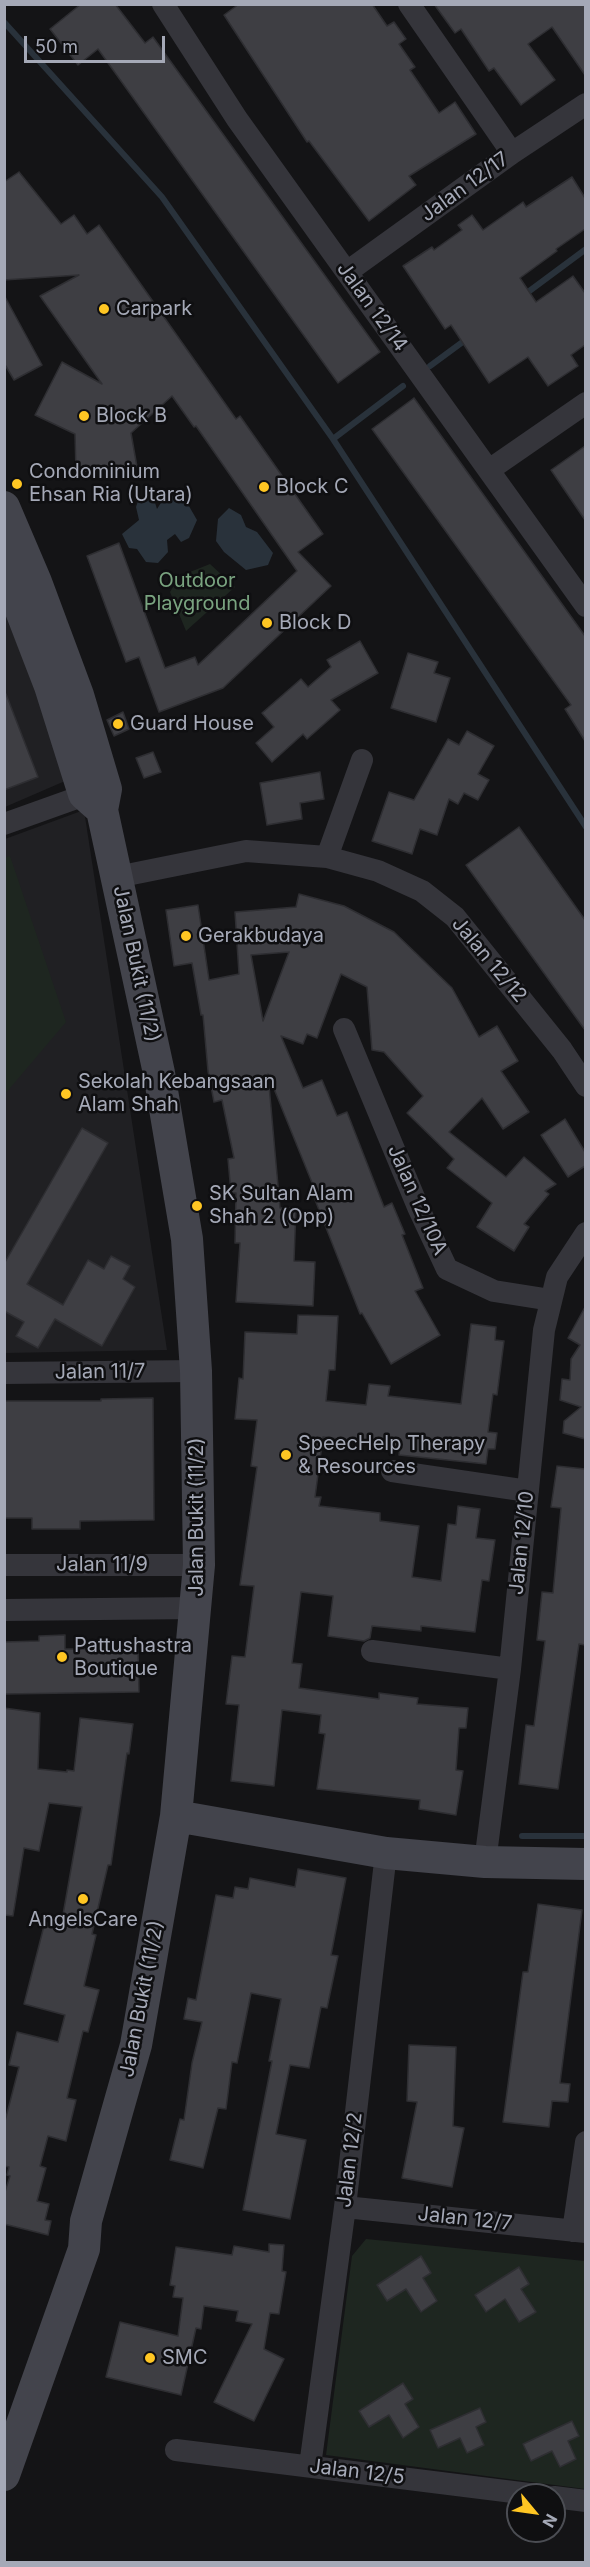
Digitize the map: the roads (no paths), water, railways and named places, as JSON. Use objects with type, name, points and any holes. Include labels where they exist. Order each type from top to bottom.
[{"type":"street","name":"Jalan 12/14","points":[[163,4],[237,119],[585,606]]},
{"type":"street","points":[[410,4],[512,153]]},
{"type":"street","name":"Jalan 12/17","points":[[347,272],[512,153],[585,104]]},
{"type":"street","points":[[489,470],[585,403]]},
{"type":"street","name":"Jalan Bukit (11/2)","points":[[4,507],[36,582],[78,695],[97,798],[117,877],[159,1073],[187,1239],[196,1371],[199,1565],[197,1608],[176,1816],[136,2045],[86,2221],[84,2249],[4,2475]]},
{"type":"street","name":"Jalan Bukit (11/2)","points":[[4,567],[97,798]]},
{"type":"street","points":[[327,857],[362,760]]},
{"type":"street","points":[[4,824],[97,798]]},
{"type":"street","name":"Jalan 12/12","points":[[117,877],[246,851],[327,857],[378,871],[422,891],[455,917],[562,1050],[585,1086]]},
{"type":"street","name":"Jalan 12/10A","points":[[344,1029],[418,1207],[447,1269],[494,1291],[551,1300]]},
{"type":"street","name":"Jalan 12/10","points":[[485,1862],[510,1669],[544,1330],[557,1277],[585,1233]]},
{"type":"street","name":"Jalan 11/7","points":[[4,1373],[196,1371]]},
{"type":"street","points":[[392,1471],[528,1491]]},
{"type":"street","name":"Jalan 11/9","points":[[4,1565],[199,1565]]},
{"type":"street","points":[[4,1610],[197,1608]]},
{"type":"street","points":[[372,1652],[510,1669]]},
{"type":"street","points":[[176,1816],[386,1853],[485,1862],[585,1864]]},
{"type":"street","name":"Jalan 12/2","points":[[310,2466],[345,2207],[386,1853]]},
{"type":"street","points":[[579,2231],[585,2142]]},
{"type":"street","name":"Jalan 12/7","points":[[345,2207],[579,2231]]},
{"type":"street","name":"Jalan Bukit (11/2)","points":[[4,2421],[68,2243],[86,2221]]},
{"type":"street","name":"Jalan 12/5","points":[[176,2450],[506,2491]]},
{"type":"street","points":[[566,2499],[585,2501]]},
{"type":"waterway","points":[[4,22],[162,197],[333,439],[586,827]]},
{"type":"waterway","points":[[524,295],[586,249]]},
{"type":"waterway","points":[[430,366],[468,338]]},
{"type":"waterway","points":[[333,439],[403,386]]},
{"type":"waterway","points":[[522,1836],[586,1836]]},
{"type":"place","name":"Carpark","points":[[104,309]]},
{"type":"place","name":"Block B","points":[[84,416]]},
{"type":"place","name":"Condominium Ehsan Ria (Utara)","points":[[17,484]]},
{"type":"place","name":"Block C","points":[[264,487]]},
{"type":"place","name":"Block D","points":[[267,623]]},
{"type":"place","name":"Guard House","points":[[118,724]]},
{"type":"place","name":"Gerakbudaya","points":[[186,936]]},
{"type":"place","name":"Sekolah Kebangsaan Alam Shah","points":[[66,1094]]},
{"type":"place","name":"SK Sultan Alam Shah 2 (Opp)","points":[[197,1206]]},
{"type":"place","name":"SpeecHelp Therapy & Resources","points":[[286,1455]]},
{"type":"place","name":"Pattushastra Boutique","points":[[62,1657]]},
{"type":"place","name":"AngelsCare","points":[[83,1899]]},
{"type":"place","name":"SMC","points":[[150,2358]]},
{"type":"park label","name":"Outdoor Playground","points":[[197,592]]}]
